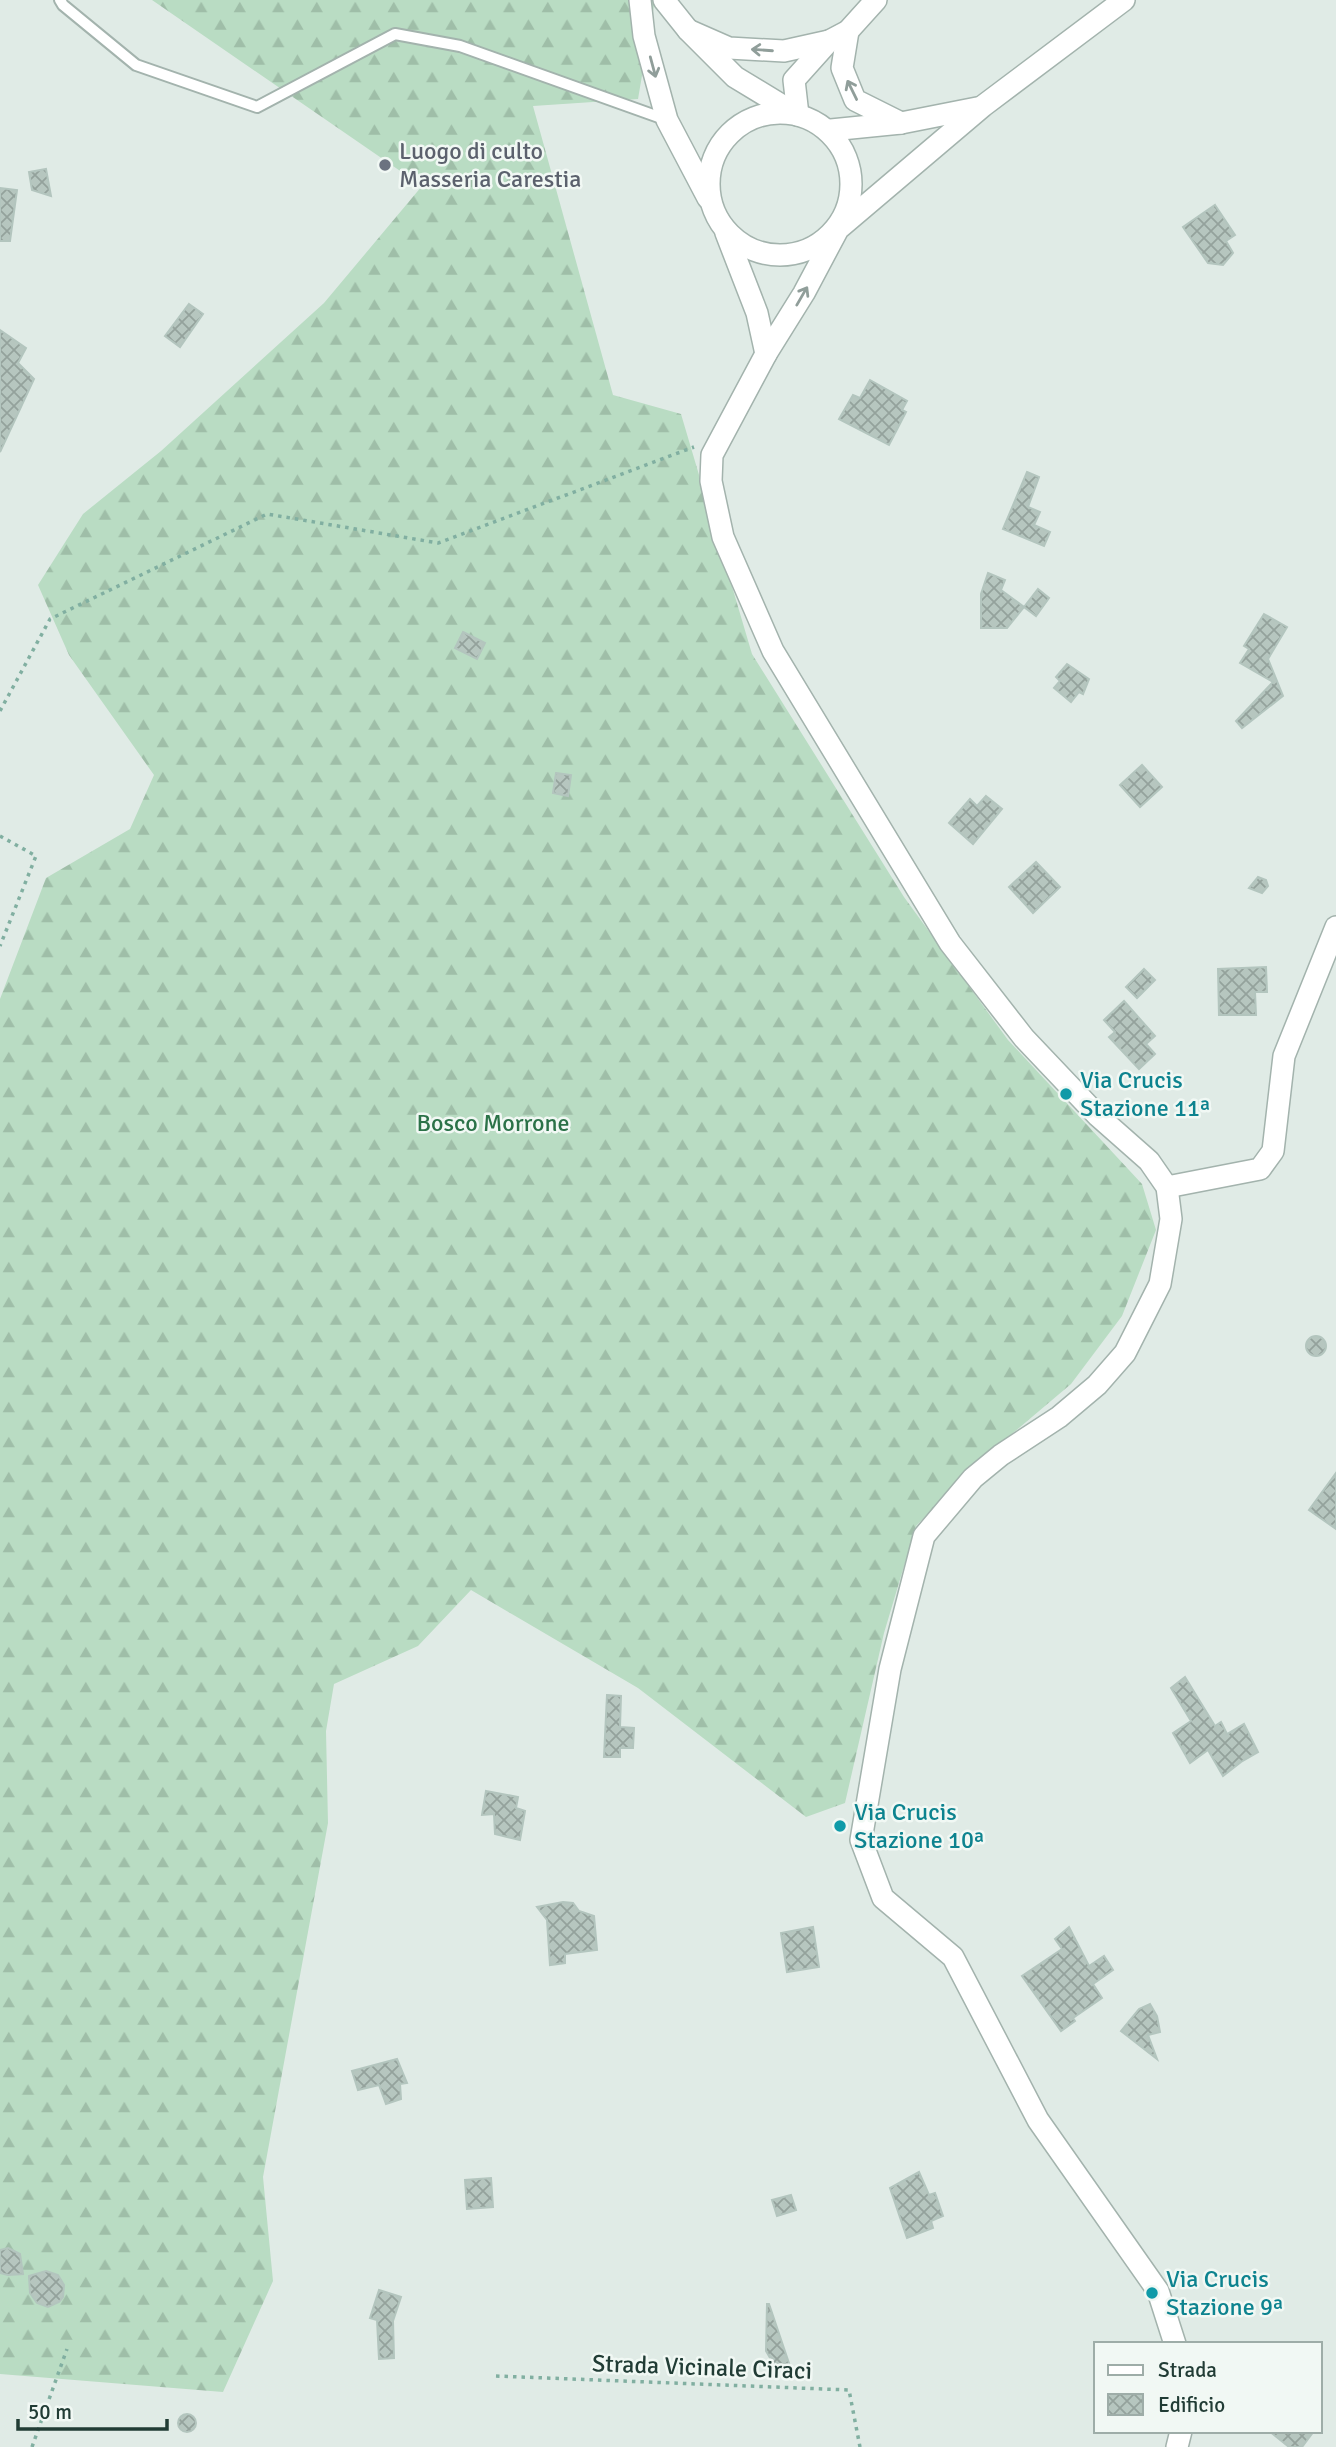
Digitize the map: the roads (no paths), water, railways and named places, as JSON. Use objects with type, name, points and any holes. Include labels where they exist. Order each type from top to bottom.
[{"type":"street","points":[[640,0],[645,36],[667,120],[719,218],[744,246],[766,256],[807,252],[983,106],[1124,0]]},
{"type":"street","points":[[664,0],[688,30],[735,77],[798,115],[831,130],[901,123],[983,106]]},
{"type":"street","points":[[688,30],[729,48],[784,51],[829,41],[848,31],[876,0]]},
{"type":"street","points":[[848,31],[842,68],[855,100],[901,123]]},
{"type":"street","points":[[798,115],[794,79],[829,41]]},
{"type":"street","points":[[766,354],[757,313],[708,187],[711,163],[722,142],[739,125],[752,118],[776,113],[798,115]]},
{"type":"street","points":[[831,130],[843,147],[850,188],[848,210],[712,455],[711,481],[723,537],[773,651],[950,943],[1024,1038],[1098,1116],[1149,1161],[1167,1187],[1171,1219],[1160,1284],[1125,1353],[1097,1385],[1059,1417],[973,1478],[924,1536],[890,1669],[861,1840],[883,1898],[953,1957],[1038,2120],[1158,2291],[1174,2342]]},
{"type":"street","points":[[1167,1187],[1260,1169],[1273,1151],[1284,1056],[1336,926]]},
{"type":"lane","points":[[60,0],[136,65],[257,107],[395,34],[460,46],[667,120]]},
{"type":"place","name":"Luogo di culto Masseria Carestia","points":[[385,165]]},
{"type":"place","name":"Via Crucis Stazione 11ª","points":[[1066,1094]]},
{"type":"place","name":"Via Crucis Stazione 10ª","points":[[840,1826]]},
{"type":"place","name":"Via Crucis Stazione 9ª","points":[[1152,2293]]},
{"type":"park label","name":"Bosco Morrone","points":[[493,1123]]}]
